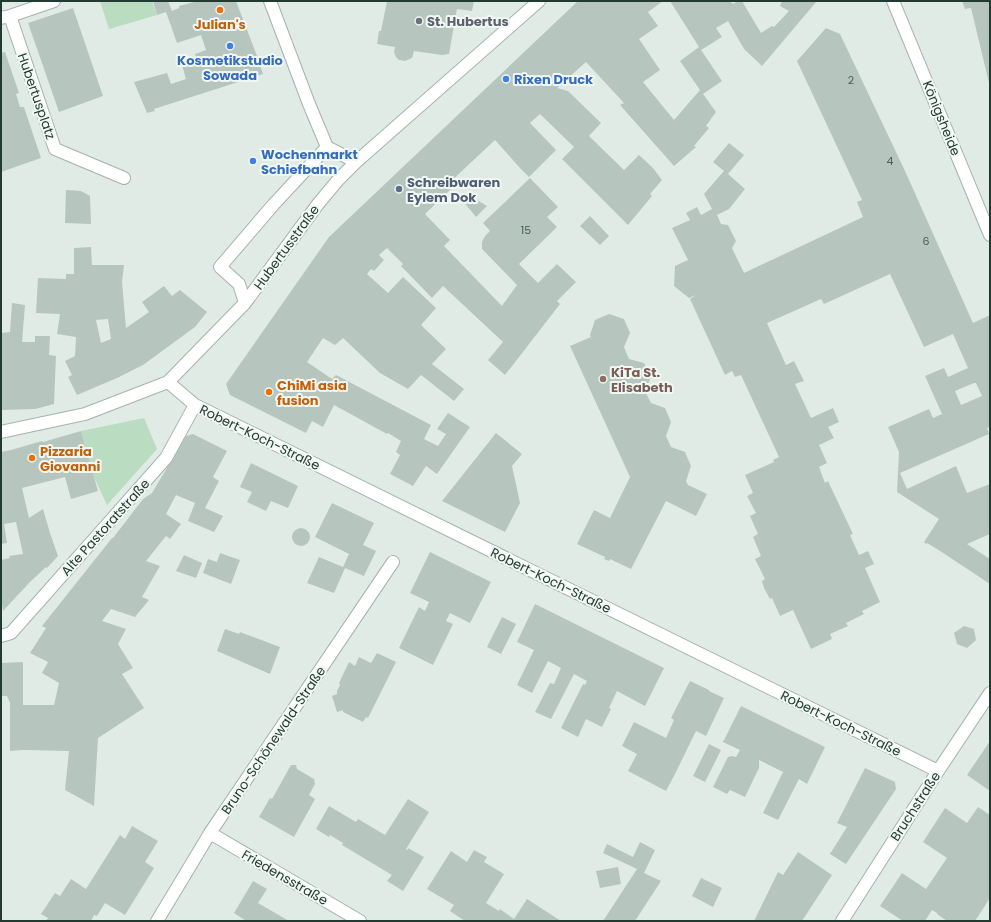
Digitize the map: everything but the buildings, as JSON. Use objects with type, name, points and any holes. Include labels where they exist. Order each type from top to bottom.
[{"type":"street","name":"Hubertusplatz","points":[[54,1],[6,17],[55,149],[124,178]]},
{"type":"street","points":[[270,1],[309,104],[327,146],[356,162]]},
{"type":"street","name":"Hubertusstraße","points":[[1,432],[85,414],[168,382],[245,303],[318,204],[338,180],[356,162],[539,1]]},
{"type":"street","name":"Königsheide","points":[[893,1],[990,235]]},
{"type":"street","points":[[245,303],[239,284],[220,267],[274,204],[327,146]]},
{"type":"street","name":"Robert-Koch-Straße","points":[[168,382],[195,405],[938,771]]},
{"type":"street","name":"Alte Pastoratstraße","points":[[1,636],[11,633],[166,458],[195,405]]},
{"type":"street","name":"Bruno-Schönewald-Straße","points":[[158,921],[210,833],[393,562]]},
{"type":"street","name":"Bruchstraße","points":[[842,921],[990,693]]},
{"type":"street","name":"Friedensstraße","points":[[210,833],[360,921]]},
{"type":"green space","points":[[100,1],[152,1],[157,15],[109,29]]},
{"type":"green space","points":[[144,418],[157,449],[107,505],[94,477],[81,431]]},
{"type":"place","name":"Julian's","points":[[220,10]]},
{"type":"place","name":"St. Hubertus","points":[[419,21]]},
{"type":"place","name":"Kosmetikstudio Sowada","points":[[230,46]]},
{"type":"place","name":"Rixen Druck","points":[[506,79]]},
{"type":"place","name":"Wochenmarkt Schiefbahn","points":[[253,161]]},
{"type":"place","name":"Schreibwaren Eylem Dok","points":[[399,189]]},
{"type":"place","name":"KiTa St. Elisabeth","points":[[603,379]]},
{"type":"place","name":"ChiMi asia fusion","points":[[269,392]]},
{"type":"place","name":"Pizzaria Giovanni","points":[[32,458]]}]
